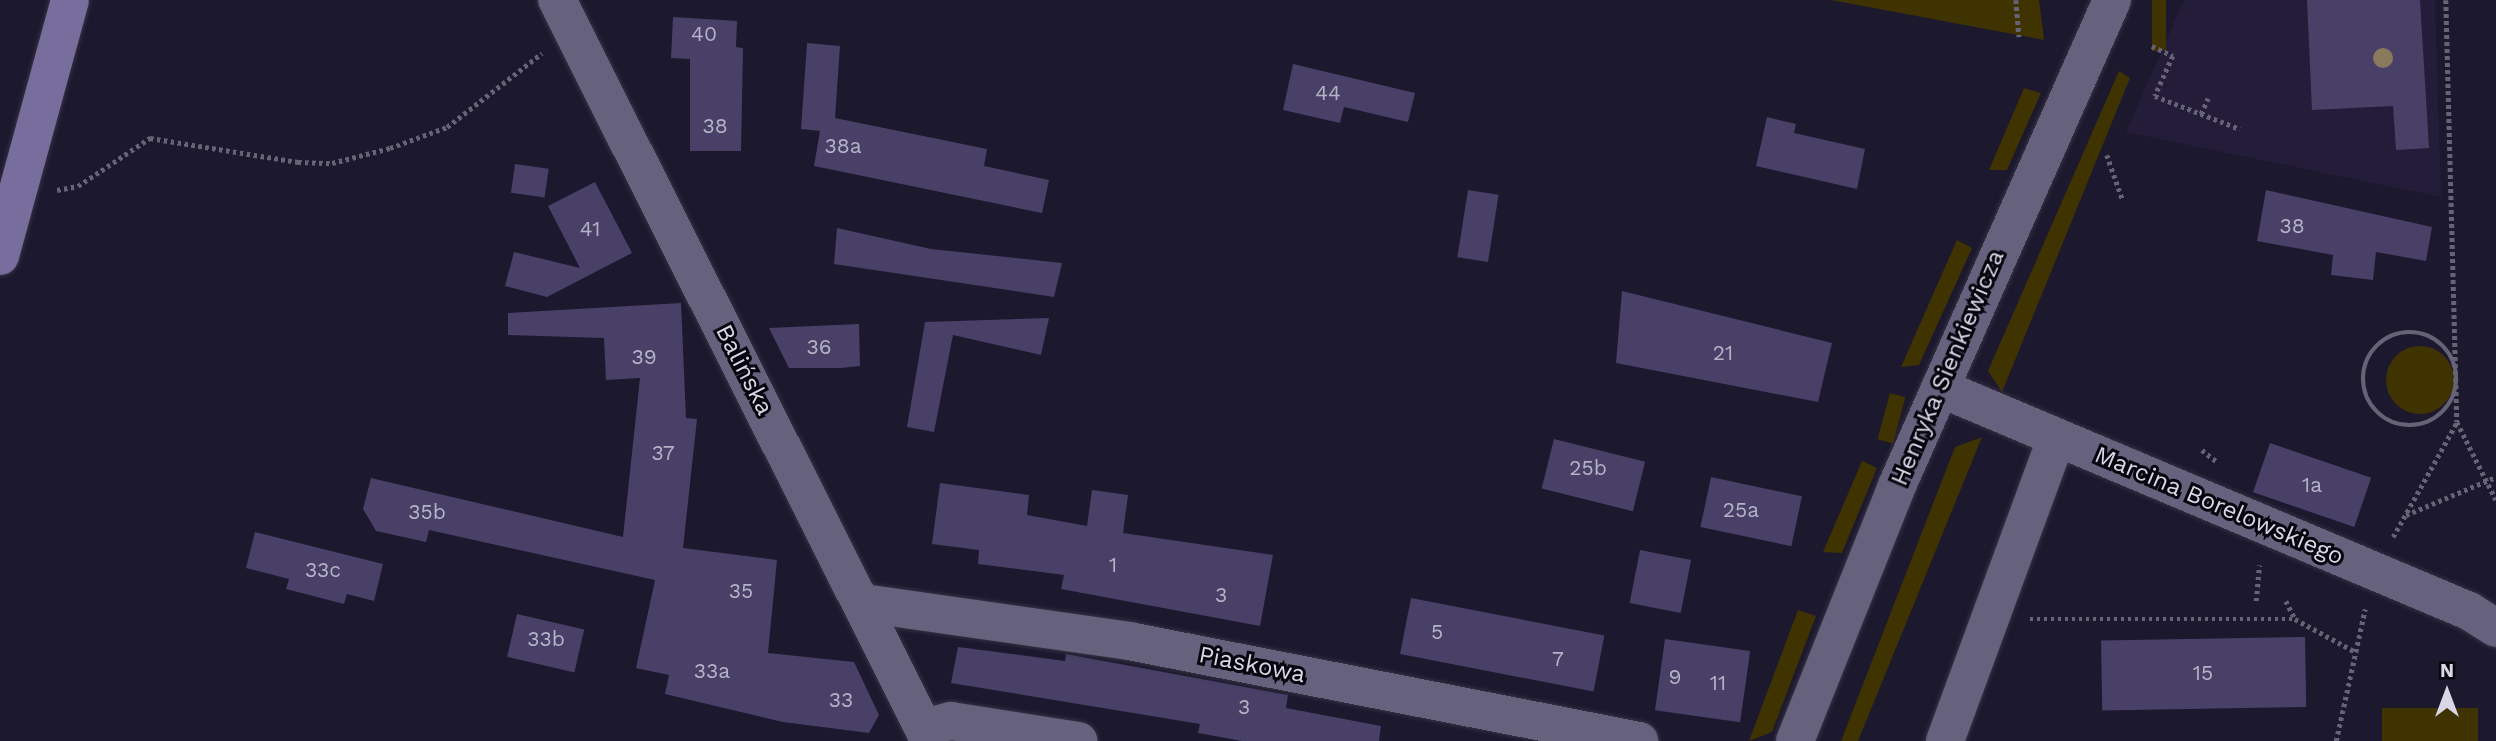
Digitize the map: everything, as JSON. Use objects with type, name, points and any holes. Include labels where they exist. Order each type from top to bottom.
[{"type":"main road","points":[[0,256],[70,0]]},
{"type":"street","name":"Henryka Sienkiewicza","points":[[1795,741],[1940,388],[2112,0]]},
{"type":"street","name":"Balińska","points":[[564,13],[927,734]]},
{"type":"street","name":"Marcina Borelowskiego","points":[[1940,388],[2055,442],[2375,571],[2496,628]]},
{"type":"street","points":[[1945,741],[2055,442]]},
{"type":"street","name":"Piaskowa","points":[[863,603],[1129,641],[1639,741]]},
{"type":"street","points":[[927,734],[951,721],[1078,741]]},
{"type":"path","points":[[2016,0],[2019,37]]},
{"type":"path","points":[[2399,528],[2457,422],[2446,0]]},
{"type":"path","points":[[43,193],[78,186],[150,138],[298,162],[332,163],[390,148],[447,127],[564,13]]},
{"type":"path","points":[[2151,46],[2173,56],[2155,96],[2240,129]]},
{"type":"path","points":[[2201,114],[2208,98]]},
{"type":"path","points":[[2107,155],[2122,198]]},
{"type":"path","points":[[2424,333],[2449,353],[2458,383],[2445,411],[2419,426],[2403,426],[2372,406],[2363,370],[2392,335],[2424,333]]},
{"type":"path","points":[[2457,422],[2496,500]]},
{"type":"path","points":[[2406,516],[2496,477]]},
{"type":"path","points":[[2256,601],[2260,555]]},
{"type":"path","points":[[2336,741],[2354,651],[2375,571]]},
{"type":"path","points":[[2286,601],[2295,619]]},
{"type":"path","points":[[1990,618],[2295,619],[2354,651]]},
{"type":"shaded area","points":[[1831,0],[2039,0],[2044,40]]},
{"type":"shaded area","points":[[2152,0],[2166,0],[2166,51],[2152,51]]},
{"type":"shaded area","points":[[2184,0],[2435,0],[2441,197],[2126,132]]},
{"type":"shaded area","points":[[2119,71],[2130,78],[2002,392],[1988,371]]},
{"type":"shaded area","points":[[2024,88],[2041,93],[2007,170],[1989,170]]},
{"type":"shaded area","points":[[1957,240],[1972,248],[1919,365],[1901,367]]},
{"type":"shaded area","points":[[2413,346],[2427,346],[2439,351],[2449,361],[2454,380],[2449,399],[2439,409],[2427,414],[2413,414],[2401,409],[2391,399],[2386,387],[2386,373],[2391,361],[2401,351]]},
{"type":"shaded area","points":[[1890,393],[1905,397],[1893,444],[1878,439]]},
{"type":"shaded area","points":[[1982,437],[1858,741],[1841,741],[1955,447]]},
{"type":"shaded area","points":[[1862,461],[1877,468],[1842,553],[1823,552]]},
{"type":"shaded area","points":[[1798,610],[1816,616],[1772,732],[1749,741]]},
{"type":"shaded area","points":[[2382,708],[2478,708],[2478,741],[2382,741]]},
{"type":"building","points":[[2307,0],[2420,0],[2429,148],[2396,150],[2393,106],[2312,110]]},
{"type":"building","points":[[673,17],[737,21],[736,47],[743,48],[741,151],[690,151],[690,59],[671,58]]},
{"type":"building","points":[[807,43],[840,46],[835,118],[987,149],[984,166],[1049,180],[1042,213],[814,166],[820,131],[801,129]]},
{"type":"building","points":[[1293,64],[1415,93],[1408,122],[1344,107],[1340,123],[1283,110]]},
{"type":"building","points":[[1767,117],[1796,124],[1794,133],[1865,149],[1857,189],[1756,166]]},
{"type":"building","points":[[515,164],[549,169],[545,197],[511,193]]},
{"type":"building","points":[[595,182],[632,253],[547,297],[505,286],[514,252],[580,268],[548,206]]},
{"type":"building","points":[[1468,190],[1499,195],[1488,262],[1457,257]]},
{"type":"building","points":[[2266,190],[2432,227],[2426,261],[2376,252],[2373,280],[2331,275],[2333,255],[2257,241]]},
{"type":"building","points":[[837,228],[931,249],[1062,263],[1054,297],[834,264]]},
{"type":"building","points":[[1622,291],[1832,343],[1818,402],[1616,363]]},
{"type":"building","points":[[681,303],[686,418],[697,419],[683,548],[777,560],[768,653],[854,662],[879,715],[869,733],[783,722],[665,694],[669,675],[636,668],[655,580],[429,530],[426,542],[376,531],[363,509],[371,478],[623,537],[640,378],[606,380],[604,338],[508,335],[508,313]]},
{"type":"building","points":[[1049,318],[1041,355],[953,335],[934,432],[907,427],[925,322]]},
{"type":"building","points":[[859,324],[860,366],[841,368],[789,368],[769,328]]},
{"type":"building","points":[[1554,439],[1645,462],[1633,511],[1542,488]]},
{"type":"building","points":[[2270,443],[2371,478],[2354,527],[2253,492]]},
{"type":"building","points":[[1711,477],[1802,496],[1791,546],[1700,527]]},
{"type":"building","points":[[940,483],[1029,495],[1027,515],[1087,526],[1092,490],[1128,495],[1123,533],[1273,555],[1260,626],[1061,589],[1064,575],[978,564],[979,550],[932,544]]},
{"type":"building","points":[[255,532],[383,564],[374,601],[347,594],[344,604],[286,589],[289,579],[246,568]]},
{"type":"building","points":[[1640,550],[1691,560],[1681,613],[1630,603]]},
{"type":"building","points":[[1411,598],[1604,636],[1594,692],[1400,654]]},
{"type":"building","points":[[517,614],[584,630],[574,672],[507,657]]},
{"type":"building","points":[[2305,637],[2306,707],[2102,711],[2101,641]]},
{"type":"building","points":[[1665,639],[1750,651],[1740,722],[1655,710]]},
{"type":"building","points":[[958,647],[1065,661],[1066,654],[1288,695],[1286,708],[1381,726],[1379,741],[1242,741],[1198,733],[1200,724],[951,683]]}]
